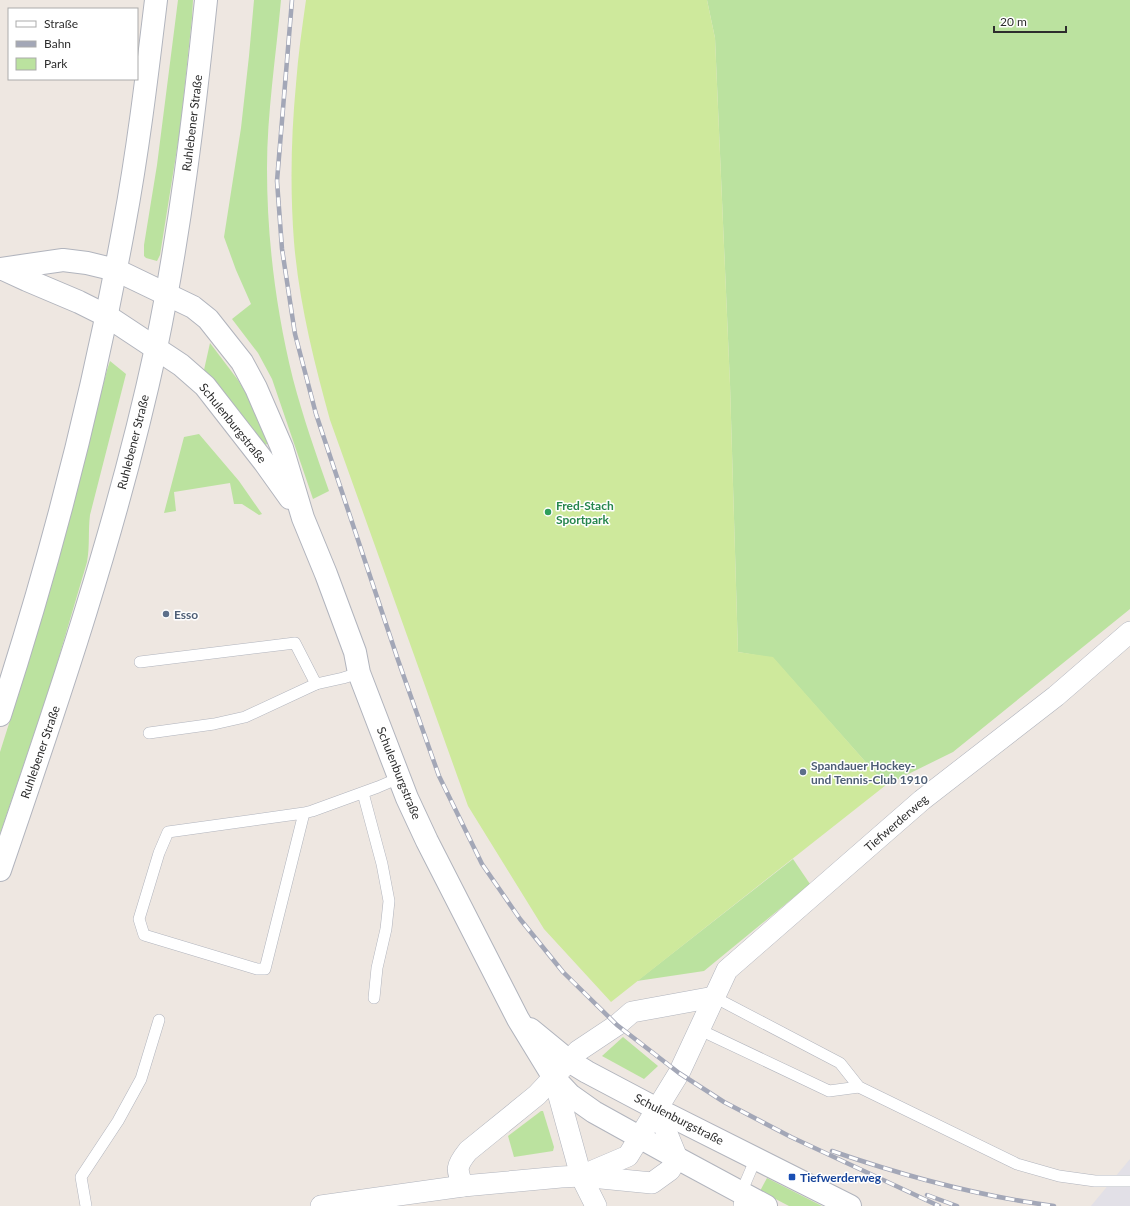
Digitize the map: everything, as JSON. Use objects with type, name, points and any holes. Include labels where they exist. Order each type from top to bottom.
[{"type":"street","points":[[0,714],[32,610],[57,521],[107,316],[134,166],[156,0]]},
{"type":"street","name":"Ruhlebener Straße","points":[[0,870],[61,689],[107,540],[143,404],[156,348],[186,172],[206,0]]},
{"type":"street","name":"Schulenburgstraße","points":[[2,269],[63,260],[87,263],[116,270],[193,307],[208,319],[242,362],[256,388],[282,448],[303,518],[355,652],[359,673],[407,798],[427,842],[518,1019],[554,1078],[570,1095],[594,1112],[677,1158],[740,1200],[766,1206]]},
{"type":"street","name":"Schulenburgstraße","points":[[2,269],[79,302],[107,316],[181,365],[205,386],[266,462],[303,518]]},
{"type":"street","name":"Tiefwerderweg","points":[[581,1176],[628,1156],[679,1073],[698,1029],[727,970],[922,800],[1056,696],[1130,632]]},
{"type":"street","points":[[462,1186],[458,1167],[459,1162],[468,1151],[537,1095],[578,1051],[632,1012],[714,997]]},
{"type":"street","name":"Schulenburgstraße","points":[[518,1019],[569,1061],[588,1072],[657,1109],[850,1206]]},
{"type":"street","points":[[554,1078],[581,1176],[596,1206]]},
{"type":"street","points":[[657,1109],[677,1158]]},
{"type":"street","name":"Tiefwerderweg","points":[[321,1206],[462,1186],[581,1176],[652,1183],[670,1170],[677,1158]]},
{"type":"lane","points":[[140,662],[295,643],[316,684]]},
{"type":"lane","points":[[149,734],[214,724],[244,717],[316,684],[359,673]]},
{"type":"lane","points":[[304,812],[265,969],[257,969],[144,935],[139,919],[159,852],[168,832],[304,812],[312,811],[363,793],[399,778]]},
{"type":"lane","points":[[363,793],[382,864],[389,901],[386,929],[377,968],[374,998]]},
{"type":"lane","points":[[714,997],[840,1063],[859,1087],[1017,1164],[1059,1176],[1095,1181],[1130,1181]]},
{"type":"lane","points":[[86,1206],[81,1177],[118,1121],[141,1079],[159,1020]]},
{"type":"lane","points":[[698,1029],[829,1091],[859,1087]]},
{"type":"lane","points":[[740,1200],[756,1158]]},
{"type":"shaded area","points":[[1130,1159],[1130,1206],[1091,1206]]},
{"type":"green space","points":[[178,0],[193,0],[192,18],[180,130],[160,255],[157,261],[144,256],[144,245],[157,165]]},
{"type":"green space","points":[[254,0],[281,0],[268,127],[267,195],[277,301],[287,353],[301,407],[329,491],[313,499],[272,379],[258,353],[232,319],[251,304],[236,270],[224,237],[241,128]]},
{"type":"green space","name":"Fred-Stach Sportpark","points":[[306,0],[707,0],[715,38],[730,384],[738,652],[773,657],[886,785],[611,1002],[544,929],[468,806],[330,420],[303,309],[294,242],[292,183],[293,124],[298,63]]},
{"type":"green space","points":[[707,0],[1130,0],[1130,609],[953,752],[886,785],[773,658],[738,652],[730,384],[715,38]]},
{"type":"green space","points":[[210,343],[238,380],[249,398],[268,444],[264,445],[204,370]]},
{"type":"green space","points":[[110,361],[126,374],[90,515],[87,562],[51,684],[0,834],[0,752],[61,551]]},
{"type":"green space","points":[[199,434],[239,481],[262,514],[259,515],[242,504],[234,504],[230,483],[174,492],[176,511],[164,513],[184,437]]},
{"type":"green space","points":[[793,859],[810,884],[704,971],[637,981]]},
{"type":"green space","points":[[623,1037],[658,1066],[644,1079],[602,1056]]},
{"type":"green space","points":[[543,1111],[554,1147],[553,1151],[514,1157],[508,1136]]},
{"type":"green space","points":[[767,1178],[822,1206],[789,1206],[760,1191]]},
{"type":"railway","points":[[292,0],[277,181],[282,249],[295,334],[316,414],[398,660],[439,776],[482,864],[520,919],[563,972],[617,1025],[679,1073],[724,1102],[791,1137],[939,1206]]},
{"type":"railway","points":[[832,1151],[886,1169],[969,1191],[1054,1206]]},
{"type":"railway","points":[[927,1195],[957,1206]]},
{"type":"place","name":"Fred-Stach Sportpark","points":[[548,512]]},
{"type":"place","name":"Esso","points":[[166,614]]},
{"type":"place","name":"Spandauer Hockey- und Tennis-Club 1910","points":[[803,772]]},
{"type":"place","name":"Tiefwerderweg","points":[[792,1177]]}]
